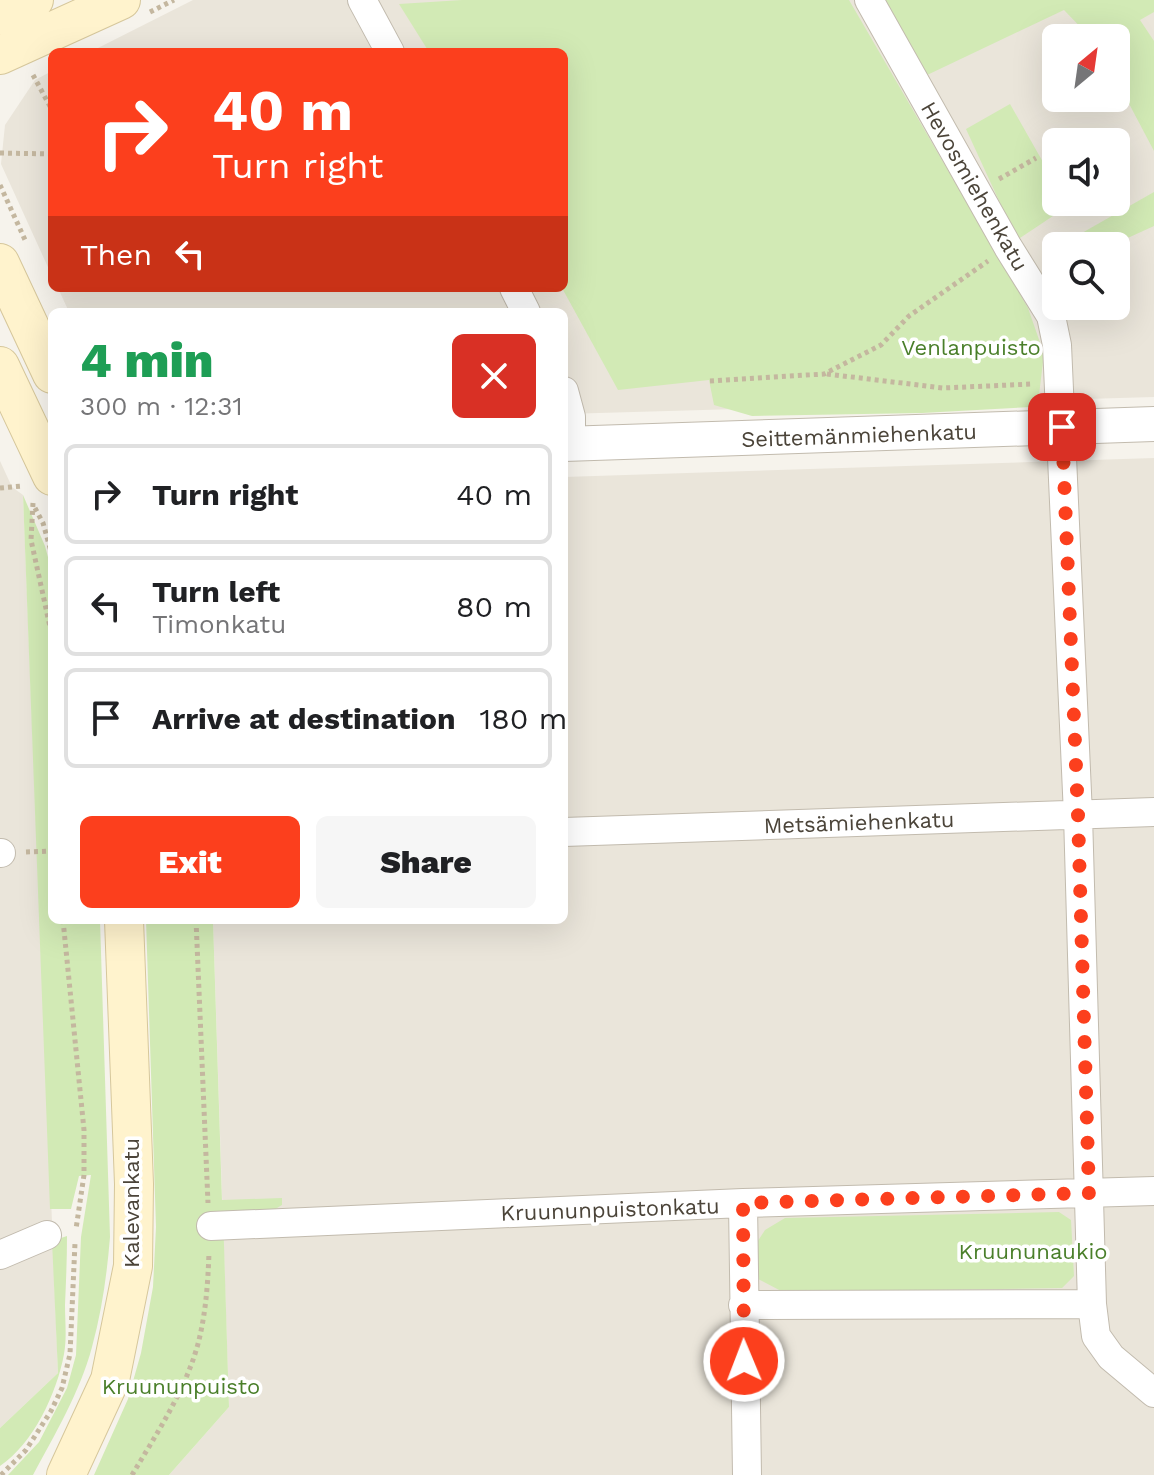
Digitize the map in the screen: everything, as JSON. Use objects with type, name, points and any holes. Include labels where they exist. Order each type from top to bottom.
[{"type":"main road","points":[[0,15],[34,0]]},
{"type":"main road","points":[[16,63],[121,0]]},
{"type":"main road","points":[[0,263],[48,365]]},
{"type":"main road","points":[[0,366],[40,478]]},
{"type":"main road","name":"Kalevankatu","points":[[66,1475],[110,1380],[133,1266],[134,1184],[124,924]]},
{"type":"street","points":[[362,0],[388,48]]},
{"type":"street","name":"Hevosmiehenkatu","points":[[869,0],[1008,247],[1051,316],[1057,345],[1078,815],[1092,1304],[1096,1336],[1111,1357],[1154,1393]]},
{"type":"street","points":[[568,406],[571,417],[568,444]]},
{"type":"street","name":"Seittemänmiehenkatu","points":[[568,444],[1154,424]]},
{"type":"street","name":"Metsämiehenkatu","points":[[568,832],[1154,812]]},
{"type":"street","name":"Kruununpuistonkatu","points":[[211,1226],[743,1203],[1154,1191]]},
{"type":"street","points":[[743,1203],[747,1475]]},
{"type":"street","points":[[0,1255],[47,1235]]},
{"type":"street","points":[[743,1305],[1092,1304]]},
{"type":"path","points":[[16,63],[48,105]]},
{"type":"path","points":[[0,153],[48,154]]},
{"type":"path","points":[[977,192],[1036,158]]},
{"type":"path","points":[[824,374],[881,345],[919,309],[1008,247]]},
{"type":"path","points":[[710,381],[824,374],[943,388],[1061,383]]},
{"type":"path","points":[[0,488],[40,478]]},
{"type":"path","points":[[40,478],[43,523],[48,541]]},
{"type":"path","points":[[40,478],[31,540],[48,618]]},
{"type":"path","points":[[1,1475],[26,1450],[51,1411],[62,1388],[70,1354],[76,1225],[84,1175],[84,1130],[63,924]]},
{"type":"path","points":[[132,1475],[190,1365],[199,1340],[208,1289],[211,1226],[200,1067],[196,924]]},
{"type":"shaded area","points":[[193,0],[1154,0],[1154,397],[568,414],[568,308],[67,308],[60,292],[568,292],[568,48],[98,48]]},
{"type":"shaded area","points":[[48,73],[48,267],[1,164],[5,125],[35,80]]},
{"type":"shaded area","points":[[1154,458],[1154,1475],[169,1475],[229,1407],[213,924],[568,924],[568,477]]},
{"type":"shaded area","points":[[0,461],[12,487],[23,495],[58,1373],[0,1428]]},
{"type":"green space","name":"Venlanpuisto","points":[[462,0],[849,0],[1028,308],[1044,354],[1038,403],[1032,407],[922,413],[752,416],[714,405],[709,380],[618,390],[564,292],[568,292],[568,48],[426,48],[399,4]]},
{"type":"green space","points":[[882,0],[1154,0],[1154,12],[1140,20],[1154,41],[1154,151],[1130,106],[1130,24],[1078,24],[1064,10],[925,76]]},
{"type":"green space","points":[[1010,104],[1042,160],[1042,216],[1053,216],[1017,240],[966,129]]},
{"type":"green space","points":[[1154,192],[1154,226],[1130,237],[1130,232],[1084,232],[1112,216],[1130,216],[1130,206]]},
{"type":"green space","points":[[23,495],[48,557],[48,924],[100,924],[110,1237],[96,1333],[74,1396],[33,1475],[8,1475],[39,1442],[67,1388],[76,1355],[81,1237],[91,1175],[79,1176],[71,1209],[50,1209]]},
{"type":"green space","name":"Kruununpuisto","points":[[146,924],[213,924],[222,1200],[282,1198],[282,1205],[272,1211],[223,1212],[229,1407],[169,1475],[94,1475],[128,1399],[141,1353],[153,1287],[156,1227]]},
{"type":"green space","name":"Kruununaukio","points":[[1059,1212],[1071,1220],[1074,1276],[1062,1288],[783,1292],[758,1279],[754,1247],[765,1230],[785,1218]]},
{"type":"green space","points":[[67,1236],[65,1342],[61,1369],[33,1431],[0,1466],[0,1428],[58,1373],[52,1241]]},
{"type":"route","points":[[744,1361],[743,1203],[1089,1193],[1062,427]]}]
